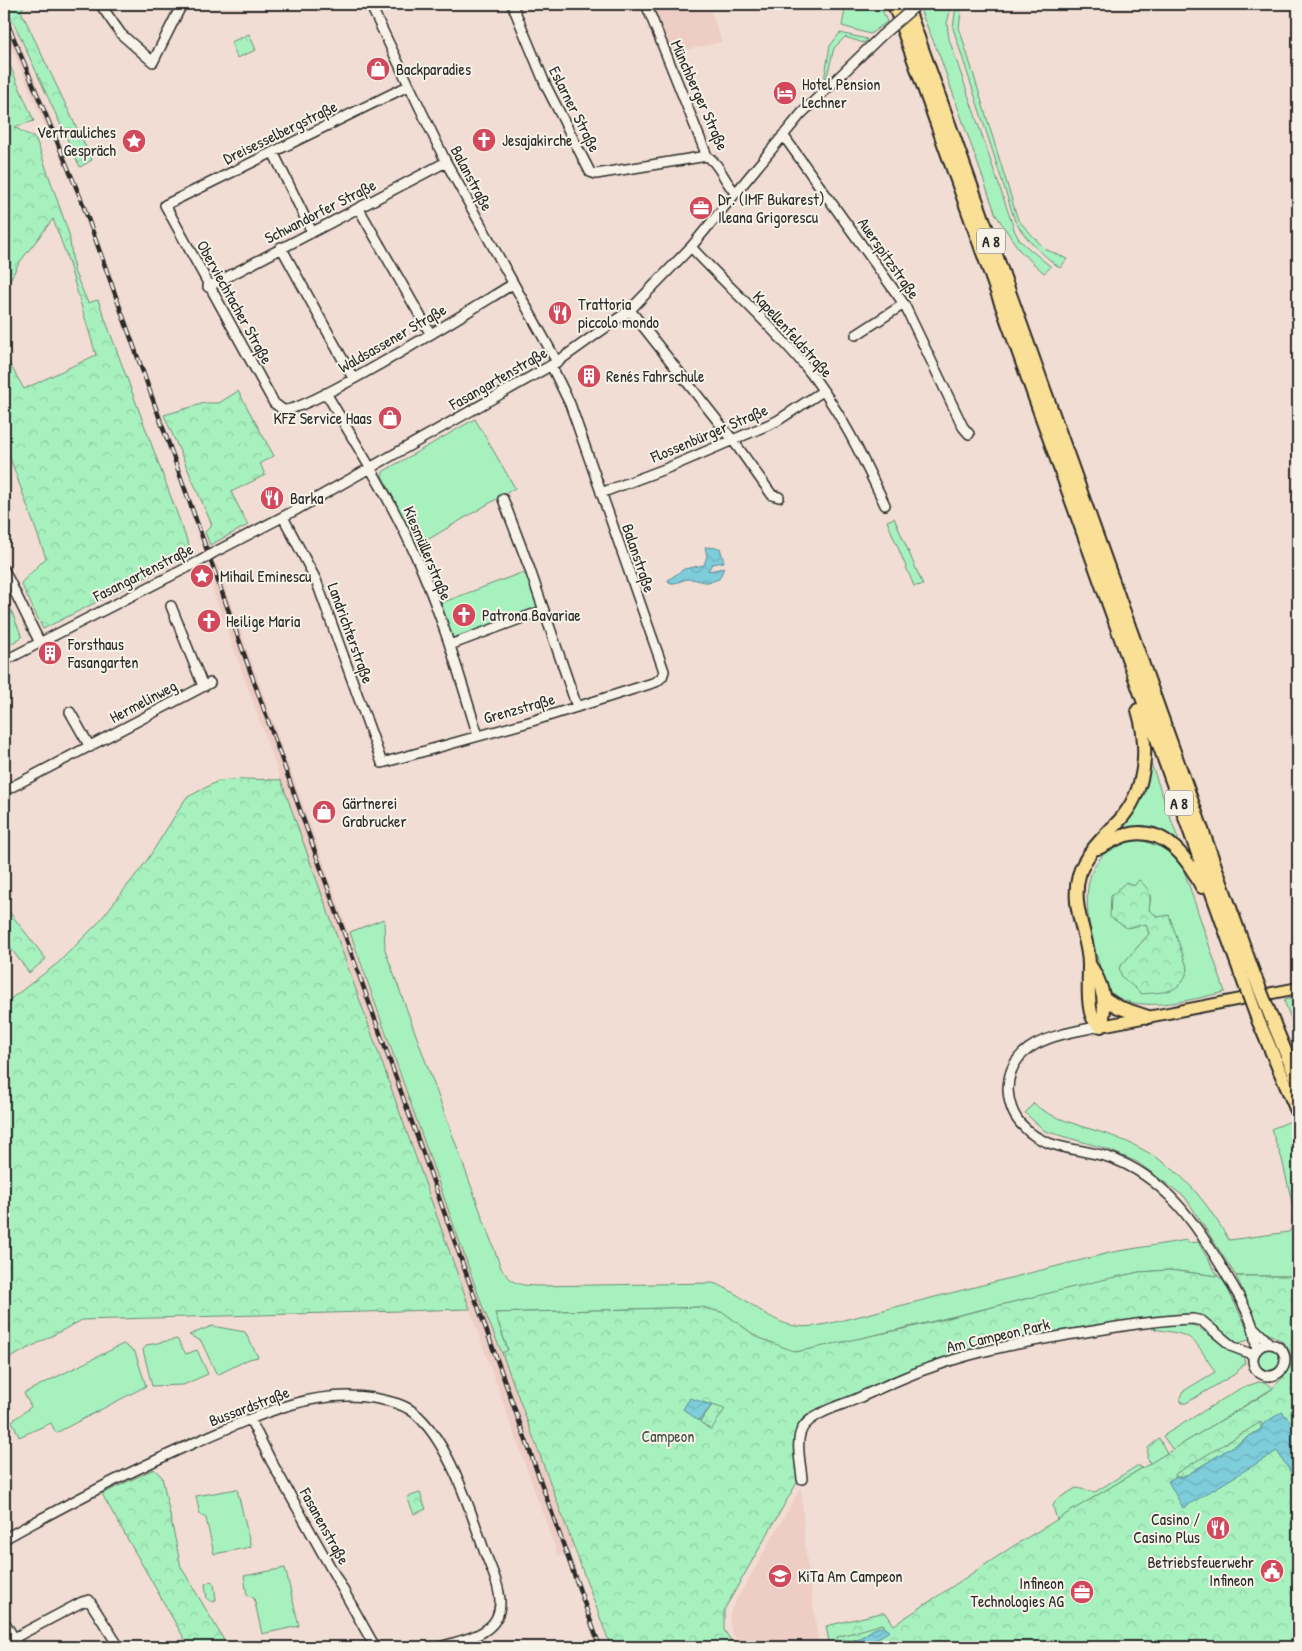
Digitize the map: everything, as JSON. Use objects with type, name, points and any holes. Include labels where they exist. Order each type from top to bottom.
[{"type":"highway","name":"A 8","points":[[894,4],[1223,926],[1247,973]]},
{"type":"highway","name":"A 8","points":[[906,4],[1298,1113]]},
{"type":"highway","points":[[1101,1026],[1093,1018],[1088,975],[1089,964],[1079,914],[1077,891],[1081,869],[1128,809],[1136,794],[1143,773],[1144,746],[1142,721],[1133,693],[1136,680]]},
{"type":"highway","points":[[1095,849],[1118,838],[1138,833],[1150,834],[1168,842],[1190,864],[1223,926]]},
{"type":"highway","points":[[1089,964],[1104,998],[1105,1010],[1101,1026]]},
{"type":"highway","points":[[1104,998],[1118,1007],[1148,1017]]},
{"type":"highway","name":"A 8","points":[[1264,1018],[1284,1048],[1298,1082]]},
{"type":"highway","points":[[1284,1048],[1298,1074]]},
{"type":"main road","points":[[1101,1026],[1298,988]]},
{"type":"street","points":[[100,4],[121,34],[154,62],[182,4]]},
{"type":"street","name":"Balanstraße","points":[[370,4],[446,162],[554,363],[664,671],[662,677]]},
{"type":"street","name":"Eslarner Straße","points":[[512,4],[546,86],[590,172],[596,174],[707,156]]},
{"type":"street","name":"Münchberger Straße","points":[[646,4],[707,156],[712,159],[723,179],[736,193]]},
{"type":"street","name":"Fasangartenstraße","points":[[4,661],[283,517],[554,363],[630,310],[691,247],[783,135],[826,87],[918,4]]},
{"type":"street","name":"Dreisesselbergstraße","points":[[165,205],[408,86]]},
{"type":"street","name":"Auerspitzstraße","points":[[783,135],[904,304],[963,427],[969,434]]},
{"type":"street","points":[[273,152],[312,232]]},
{"type":"street","name":"Schwandorfer Straße","points":[[208,287],[280,247],[359,209],[446,162]]},
{"type":"street","name":"Oberviechtacher Straße","points":[[165,205],[208,287],[274,403],[283,410]]},
{"type":"street","points":[[359,209],[430,333]]},
{"type":"street","points":[[280,247],[353,378]]},
{"type":"street","name":"Kapellenfeldstraße","points":[[691,247],[782,341],[824,391],[852,437],[885,505]]},
{"type":"street","name":"Waldsassener Straße","points":[[283,410],[295,409],[326,393],[513,284]]},
{"type":"street","points":[[856,335],[904,304]]},
{"type":"street","points":[[630,310],[732,439],[772,495],[778,497]]},
{"type":"street","name":"Flossenbürger Straße","points":[[601,493],[777,421],[824,391]]},
{"type":"street","name":"Kiesmüllerstraße","points":[[326,393],[385,493],[419,564],[450,645],[478,736]]},
{"type":"street","points":[[503,499],[577,707]]},
{"type":"street","name":"Landrichterstraße","points":[[283,517],[316,580],[382,763]]},
{"type":"street","points":[[4,570],[40,643]]},
{"type":"street","name":"Hermelinweg","points":[[4,790],[90,747],[206,684],[171,606]]},
{"type":"street","points":[[450,645],[544,610]]},
{"type":"street","name":"Grenzstraße","points":[[382,763],[577,707],[656,682],[662,677]]},
{"type":"street","points":[[70,712],[90,747]]},
{"type":"street","points":[[1101,1026],[1047,1038],[1025,1051],[1013,1067],[1008,1088],[1014,1116],[1024,1128],[1039,1139],[1110,1158],[1144,1175],[1173,1198],[1208,1244],[1232,1284],[1253,1327],[1270,1344],[1280,1348],[1285,1356],[1284,1366],[1278,1374],[1265,1376],[1260,1373],[1253,1362],[1256,1352],[1253,1327]]},
{"type":"street","name":"Am Campeon Park","points":[[802,1479],[799,1439],[802,1429],[808,1423],[826,1412],[935,1366],[996,1349],[1038,1340],[1115,1327],[1186,1319],[1202,1320],[1233,1347],[1256,1352]]},
{"type":"street","points":[[1233,1347],[1248,1346],[1254,1338]]},
{"type":"street","points":[[1256,1352],[1270,1344]]},
{"type":"street","name":"Bussardstraße","points":[[4,1539],[109,1482],[250,1418],[294,1403],[331,1397],[349,1397],[394,1403],[409,1408],[423,1421],[448,1461],[461,1487],[499,1592],[500,1603],[496,1619],[488,1628],[480,1633],[440,1647]]},
{"type":"street","name":"Fasanenstraße","points":[[250,1418],[271,1461],[375,1647]]},
{"type":"street","points":[[14,1638],[89,1600],[120,1647]]},
{"type":"street","points":[[4,1620],[19,1647]]},
{"type":"shaded area","points":[[651,4],[708,4],[722,42],[670,53]]},
{"type":"shaded area","points":[[4,10],[57,132],[49,135],[4,30]]},
{"type":"shaded area","points":[[216,562],[483,1308],[502,1353],[575,1549],[558,1556],[205,568]]},
{"type":"shaded area","name":"KiTa Am Campeon","points":[[801,1487],[805,1547],[819,1647],[746,1647],[732,1634],[729,1617],[732,1608]]},
{"type":"green space","points":[[5,4],[25,4],[21,11],[92,160],[80,167]]},
{"type":"green space","points":[[846,4],[880,4],[887,22],[870,34],[842,26]]},
{"type":"green space","points":[[930,4],[952,4],[947,23],[949,39],[1015,232],[1020,241],[1051,267],[1044,273],[1020,251],[996,215],[940,57],[921,12]]},
{"type":"green space","points":[[958,5],[961,14],[959,27],[1018,220],[1045,249],[1067,259],[1060,268],[1035,247],[1015,221],[953,28]]},
{"type":"green space","points":[[840,33],[867,39],[864,43],[845,37],[834,48],[826,80],[824,80],[830,46]]},
{"type":"green space","points":[[249,34],[256,50],[237,58],[231,42]]},
{"type":"green space","points":[[4,52],[34,121],[14,127],[36,139],[69,234],[74,271],[88,303],[98,300],[192,554],[43,629],[21,583],[46,558],[4,441],[4,354],[24,389],[96,355],[66,254],[53,219],[19,263],[4,291]]},
{"type":"green space","points":[[238,391],[274,456],[260,463],[265,475],[231,492],[248,525],[210,545],[205,532],[212,525],[164,415],[205,403],[219,403]]},
{"type":"green space","points":[[475,419],[515,488],[417,546],[382,475],[384,471]]},
{"type":"green space","points":[[894,518],[923,585],[914,586],[887,521]]},
{"type":"green space","points":[[521,573],[529,576],[540,604],[538,610],[452,639],[440,608],[441,603]]},
{"type":"green space","points":[[4,593],[22,637],[4,648]]},
{"type":"green space","points":[[1149,758],[1181,847],[1164,835],[1112,834]]},
{"type":"green space","points":[[243,779],[281,780],[470,1309],[82,1320],[4,1361],[4,1004],[58,963],[98,923],[146,862],[186,798],[218,781]]},
{"type":"green space","points":[[1141,840],[1168,850],[1181,862],[1225,992],[1180,1002],[1146,1004],[1131,1002],[1117,997],[1107,988],[1094,945],[1087,898],[1090,877],[1099,859],[1116,847]],"holes":[[[1126,882],[1151,895],[1149,910],[1158,917],[1169,916],[1188,970],[1119,968],[1149,934],[1146,924],[1127,927]]]},
{"type":"green space","points":[[1139,880],[1146,887],[1149,894],[1149,910],[1158,917],[1169,915],[1188,970],[1176,988],[1164,992],[1142,994],[1122,977],[1119,968],[1149,934],[1146,924],[1127,928],[1110,917],[1111,896],[1126,882],[1134,886]]},
{"type":"green space","points":[[4,905],[46,959],[29,973],[4,939]]},
{"type":"green space","points":[[384,919],[385,950],[501,1268],[516,1283],[538,1286],[713,1283],[724,1287],[764,1313],[784,1323],[803,1327],[818,1326],[1113,1252],[1187,1240],[1188,1243],[1198,1242],[1218,1276],[1169,1270],[1139,1272],[821,1348],[796,1352],[757,1337],[724,1313],[702,1307],[495,1313],[508,1351],[502,1353],[483,1308],[350,932]]},
{"type":"green space","points":[[1298,997],[1298,1038],[1284,1000]]},
{"type":"green space","points":[[1034,1103],[1049,1114],[1060,1119],[1115,1137],[1135,1146],[1168,1166],[1194,1190],[1229,1240],[1289,1232],[1296,1220],[1282,1159],[1271,1129],[1291,1121],[1298,1137],[1298,1276],[1236,1276],[1185,1197],[1137,1162],[1104,1148],[1045,1131],[1025,1113]]},
{"type":"green space","name":"Campeon","points":[[1169,1270],[1218,1276],[1224,1282],[1247,1328],[1250,1335],[1249,1340],[1238,1343],[1202,1316],[1188,1314],[1061,1331],[999,1343],[937,1360],[880,1382],[807,1416],[799,1425],[796,1434],[799,1479],[724,1610],[724,1630],[735,1647],[611,1647],[502,1353],[508,1350],[495,1313],[702,1307],[724,1313],[757,1337],[796,1352],[912,1327],[1102,1280],[1139,1272]]},
{"type":"green space","points":[[1236,1276],[1298,1276],[1298,1647],[830,1647],[826,1626],[881,1613],[886,1613],[894,1625],[1015,1545],[1274,1387],[1288,1369],[1291,1363],[1291,1356],[1283,1342],[1259,1327]]},
{"type":"green space","points":[[1186,1323],[1201,1329],[1228,1349],[1243,1356],[1245,1363],[1235,1374],[1186,1403],[1182,1403],[1180,1399],[1182,1392],[1215,1372],[1197,1344],[1191,1339],[1177,1333],[1152,1329],[1154,1327]]},
{"type":"green space","points":[[212,1326],[245,1332],[258,1357],[249,1359],[217,1375],[201,1341],[189,1335]]},
{"type":"green space","points":[[177,1339],[186,1354],[197,1350],[208,1374],[183,1385],[152,1386],[143,1350],[147,1345]]},
{"type":"green space","points":[[123,1344],[135,1352],[146,1386],[56,1433],[51,1423],[19,1437],[12,1421],[31,1407],[24,1393]]},
{"type":"green space","points":[[1269,1347],[1278,1351],[1282,1360],[1278,1369],[1269,1373],[1260,1369],[1256,1360],[1260,1351]]},
{"type":"green space","points":[[1259,1382],[1267,1383],[1273,1388],[1173,1450],[1163,1436],[1241,1388]]},
{"type":"green space","points":[[712,1405],[725,1409],[711,1430],[700,1422]]},
{"type":"green space","points":[[1261,1422],[1261,1429],[1182,1478],[1176,1477],[1175,1474]]},
{"type":"green space","points":[[1159,1438],[1167,1453],[1150,1464],[1147,1457],[1148,1448]]},
{"type":"green space","points":[[1137,1466],[1142,1468],[1057,1520],[1053,1506],[1056,1500],[1076,1488],[1095,1492]]},
{"type":"green space","points":[[154,1469],[162,1477],[181,1567],[228,1647],[189,1647],[102,1494]]},
{"type":"green space","points":[[237,1489],[251,1547],[214,1554],[206,1518],[200,1515],[196,1496]]},
{"type":"green space","points":[[420,1493],[426,1509],[414,1514],[407,1497]]},
{"type":"green space","points":[[285,1568],[299,1626],[262,1634],[254,1598],[247,1595],[244,1576]]},
{"type":"green space","points":[[211,1581],[214,1584],[216,1600],[213,1602],[207,1599],[205,1584]]},
{"type":"green space","points":[[883,1624],[884,1627],[873,1630],[856,1639],[846,1640],[842,1644],[844,1647],[838,1647],[837,1637]]},
{"type":"water","points":[[705,547],[720,548],[724,562],[712,564],[708,571],[724,568],[719,579],[705,582],[688,579],[669,583],[668,580],[684,569],[704,565],[707,556]]},
{"type":"water","points":[[690,1398],[712,1405],[699,1421],[683,1409]]},
{"type":"water","points":[[1282,1412],[1298,1429],[1298,1484],[1277,1451],[1183,1508],[1168,1481],[1176,1477],[1182,1478],[1261,1429],[1263,1424]]},
{"type":"water","points":[[884,1627],[890,1631],[862,1647],[844,1647],[843,1640],[857,1640],[873,1629]]},
{"type":"railway","points":[[4,15],[81,199],[600,1647]]},
{"type":"place","name":"Backparadies","points":[[378,69]]},
{"type":"place","name":"Hotel Pension Lechner","points":[[785,93]]},
{"type":"place","name":"Jesajakirche","points":[[484,140]]},
{"type":"place","name":"Vertrauliches Gespräch","points":[[134,141]]},
{"type":"place","name":"Dr. (IMF Bukarest) Ileana Grigorescu","points":[[701,208]]},
{"type":"place","name":"Trattoria piccolo mondo","points":[[560,313]]},
{"type":"place","name":"Renés Fahrschule","points":[[589,376]]},
{"type":"place","name":"KFZ Service Haas","points":[[390,418]]},
{"type":"place","name":"Barka","points":[[272,498]]},
{"type":"place","name":"Mihail Eminescu","points":[[202,576]]},
{"type":"place","name":"Patrona Bavariae","points":[[464,615]]},
{"type":"place","name":"Heilige Maria","points":[[209,621]]},
{"type":"place","name":"Forsthaus Fasangarten","points":[[50,653]]},
{"type":"place","name":"Gärtnerei Grabrucker","points":[[324,812]]},
{"type":"place","name":"Casino / Casino Plus","points":[[1218,1528]]},
{"type":"place","name":"Betriebsfeuerwehr Infineon","points":[[1272,1571]]},
{"type":"place","name":"KiTa Am Campeon","points":[[780,1576]]},
{"type":"place","name":"Infineon Technologies AG","points":[[1082,1592]]}]
